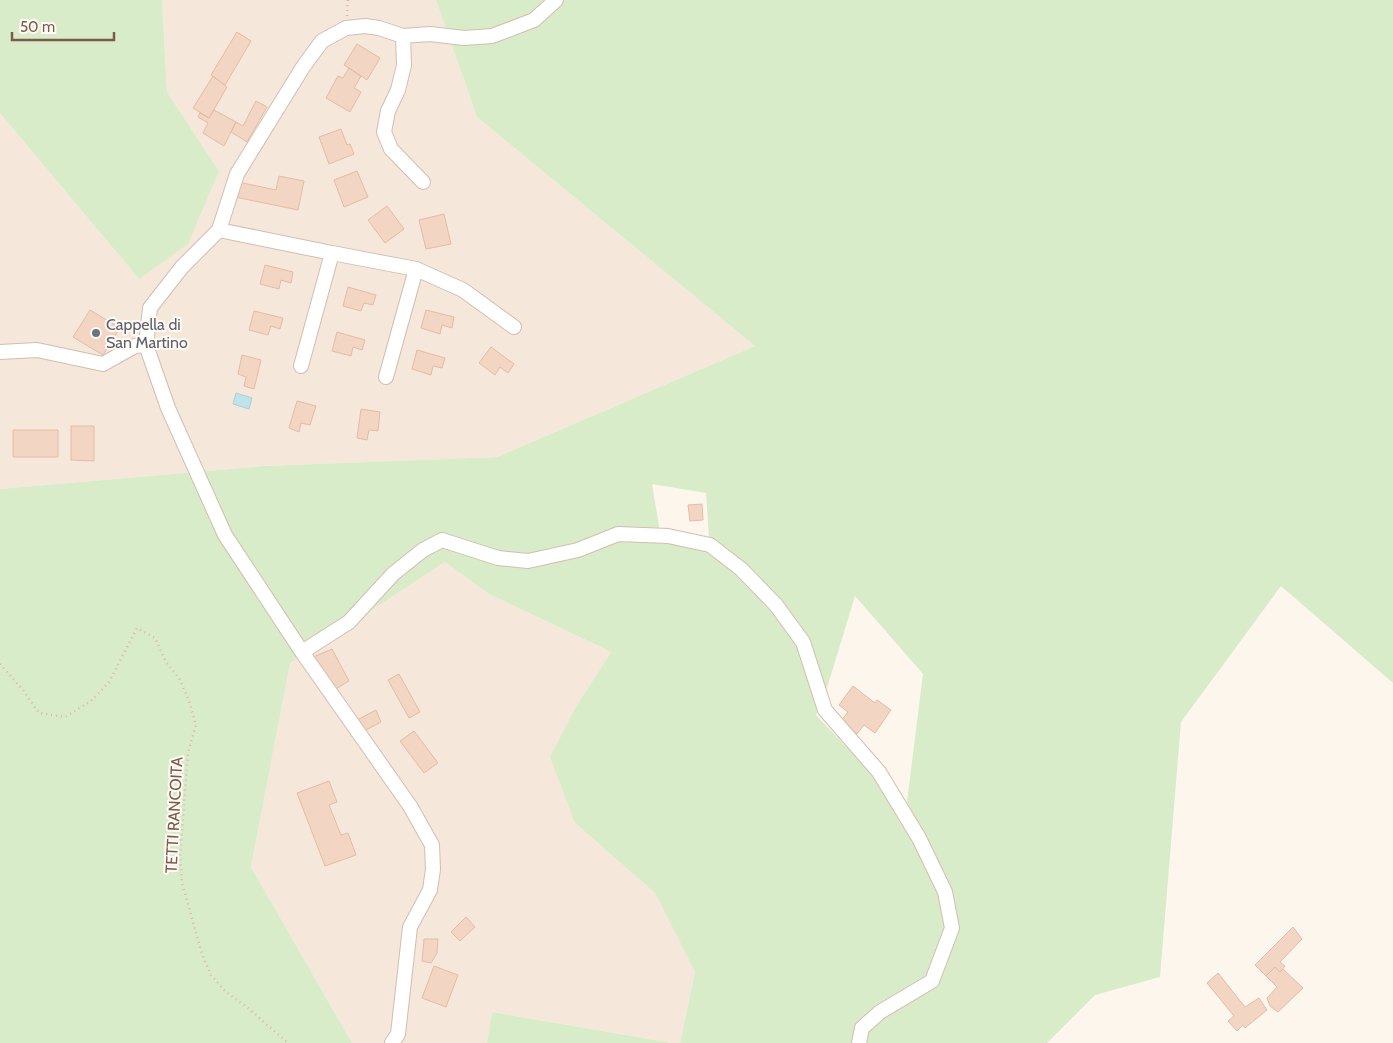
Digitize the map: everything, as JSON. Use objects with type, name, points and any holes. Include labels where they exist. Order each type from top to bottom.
[{"type":"street","points":[[392,1043],[398,1034],[410,927],[430,890],[433,869],[432,845],[410,806],[302,652],[225,535],[168,408],[146,345],[150,308],[182,267],[219,230],[237,174],[303,67],[322,41],[346,28],[365,26],[379,28],[403,36],[430,34],[464,38],[492,36],[534,20],[556,0]]},
{"type":"street","points":[[403,36],[404,65],[398,90],[388,111],[384,132],[391,149],[423,182]]},
{"type":"street","points":[[219,230],[416,269],[463,290],[514,327]]},
{"type":"street","points":[[301,366],[332,252]]},
{"type":"street","points":[[386,377],[416,269]]},
{"type":"street","points":[[0,352],[38,350],[103,364],[135,346],[146,345]]},
{"type":"street","points":[[302,652],[349,622],[393,574],[423,550],[442,540],[498,558],[528,561],[578,550],[618,534],[668,536],[710,545],[741,569],[776,605],[803,642],[825,710],[879,772],[919,838],[945,892],[952,928],[932,981],[880,1012],[862,1028],[859,1043]]},
{"type":"path","name":"TETTI RANCOITA","points":[[0,664],[23,690],[39,713],[66,717],[91,701],[109,682],[137,628],[155,638],[166,662],[178,678],[189,701],[196,725],[188,753],[180,856],[182,883],[202,954],[211,975],[225,991],[257,1015],[288,1043]]},
{"type":"shaded area","points":[[162,0],[436,0],[477,117],[755,346],[497,457],[264,466],[0,489],[0,113],[139,279],[219,171],[167,92]]},
{"type":"shaded area","points":[[445,562],[489,594],[611,652],[576,707],[575,823],[655,893],[695,972],[680,1043],[492,1012],[487,1043],[352,1043],[251,867],[290,662]]},
{"type":"green space","points":[[0,0],[162,0],[167,92],[219,171],[188,244],[139,279],[0,113]]},
{"type":"green space","points":[[436,0],[1393,0],[1393,683],[1281,586],[1181,722],[1160,977],[1095,995],[1047,1043],[680,1043],[695,972],[655,893],[575,823],[550,757],[576,707],[611,652],[489,594],[445,562],[290,663],[251,867],[352,1043],[0,1043],[0,489],[264,466],[497,457],[755,346],[477,117]],"holes":[[[652,484],[706,493],[709,538],[662,544]],[[855,596],[923,674],[907,802],[952,893],[874,776],[816,715],[827,688]]]},
{"type":"green space","points":[[492,1012],[672,1043],[487,1043]]},
{"type":"water","points":[[236,393],[252,398],[249,409],[233,404]]},
{"type":"building","points":[[237,32],[251,41],[225,85],[211,75]]},
{"type":"building","points":[[357,44],[380,58],[367,80],[344,65]]},
{"type":"building","points":[[349,68],[361,76],[354,88],[361,92],[350,112],[326,98],[338,76],[343,78]]},
{"type":"building","points":[[213,76],[227,87],[209,118],[193,108]]},
{"type":"building","points":[[256,101],[267,107],[247,142],[231,132],[236,122],[243,126]]},
{"type":"building","points":[[214,110],[236,122],[224,146],[203,133],[208,123],[198,117],[200,113],[209,118]]},
{"type":"building","points":[[341,129],[347,145],[350,144],[354,154],[329,164],[319,137]]},
{"type":"building","points":[[357,171],[368,197],[344,207],[334,180]]},
{"type":"building","points":[[279,176],[304,181],[298,210],[235,197],[238,182],[276,190]]},
{"type":"building","points":[[387,206],[404,229],[385,243],[368,220]]},
{"type":"building","points":[[444,214],[451,244],[426,249],[419,220]]},
{"type":"building","points":[[265,265],[293,272],[291,283],[281,280],[279,289],[260,284]]},
{"type":"building","points":[[348,287],[376,295],[373,305],[364,303],[361,311],[343,306]]},
{"type":"building","name":"Cappella di San Martino","points":[[90,310],[120,328],[103,355],[73,337]]},
{"type":"building","points":[[426,310],[454,317],[452,328],[442,325],[440,334],[421,328]]},
{"type":"building","points":[[254,311],[283,318],[280,329],[271,326],[268,335],[249,330]]},
{"type":"building","points":[[337,332],[365,340],[362,350],[353,347],[351,356],[332,351]]},
{"type":"building","points":[[491,347],[514,364],[508,373],[500,367],[495,375],[479,363]]},
{"type":"building","points":[[417,350],[445,358],[442,368],[433,366],[431,375],[412,369]]},
{"type":"building","points":[[242,355],[261,360],[254,389],[244,386],[246,377],[238,374]]},
{"type":"building","points":[[297,401],[316,406],[310,425],[301,423],[299,432],[289,428]]},
{"type":"building","points":[[361,409],[380,412],[378,431],[369,430],[367,440],[357,438]]},
{"type":"building","points":[[71,426],[94,426],[94,461],[71,460]]},
{"type":"building","points":[[13,430],[58,430],[58,457],[13,457]]},
{"type":"building","points":[[702,504],[703,520],[690,521],[688,505]]},
{"type":"building","points":[[332,649],[349,681],[334,690],[311,658]]},
{"type":"building","points":[[399,674],[420,712],[409,718],[388,680]]},
{"type":"building","points":[[853,686],[875,703],[877,700],[891,710],[875,733],[864,725],[857,734],[840,722],[848,712],[839,705]]},
{"type":"building","points":[[376,710],[381,722],[364,731],[357,720]]},
{"type":"building","points":[[414,731],[438,763],[424,773],[400,741]]},
{"type":"building","points":[[329,781],[337,802],[329,805],[341,835],[348,833],[356,855],[325,866],[297,793]]},
{"type":"building","points":[[466,917],[475,927],[460,941],[451,932]]},
{"type":"building","points":[[1293,927],[1302,939],[1280,962],[1285,966],[1280,972],[1275,967],[1266,976],[1255,965]]},
{"type":"building","points":[[424,939],[438,939],[437,953],[431,963],[422,961]]},
{"type":"building","points":[[434,966],[458,975],[446,1007],[422,998]]},
{"type":"building","points":[[1275,967],[1280,972],[1283,969],[1303,988],[1278,1012],[1270,1006],[1267,998],[1277,987],[1266,976]]},
{"type":"building","points":[[1218,973],[1245,1007],[1259,998],[1267,1010],[1245,1028],[1243,1025],[1237,1031],[1228,1021],[1234,1016],[1207,983]]},
{"type":"place","name":"Cappella di San Martino","points":[[96,333]]}]
